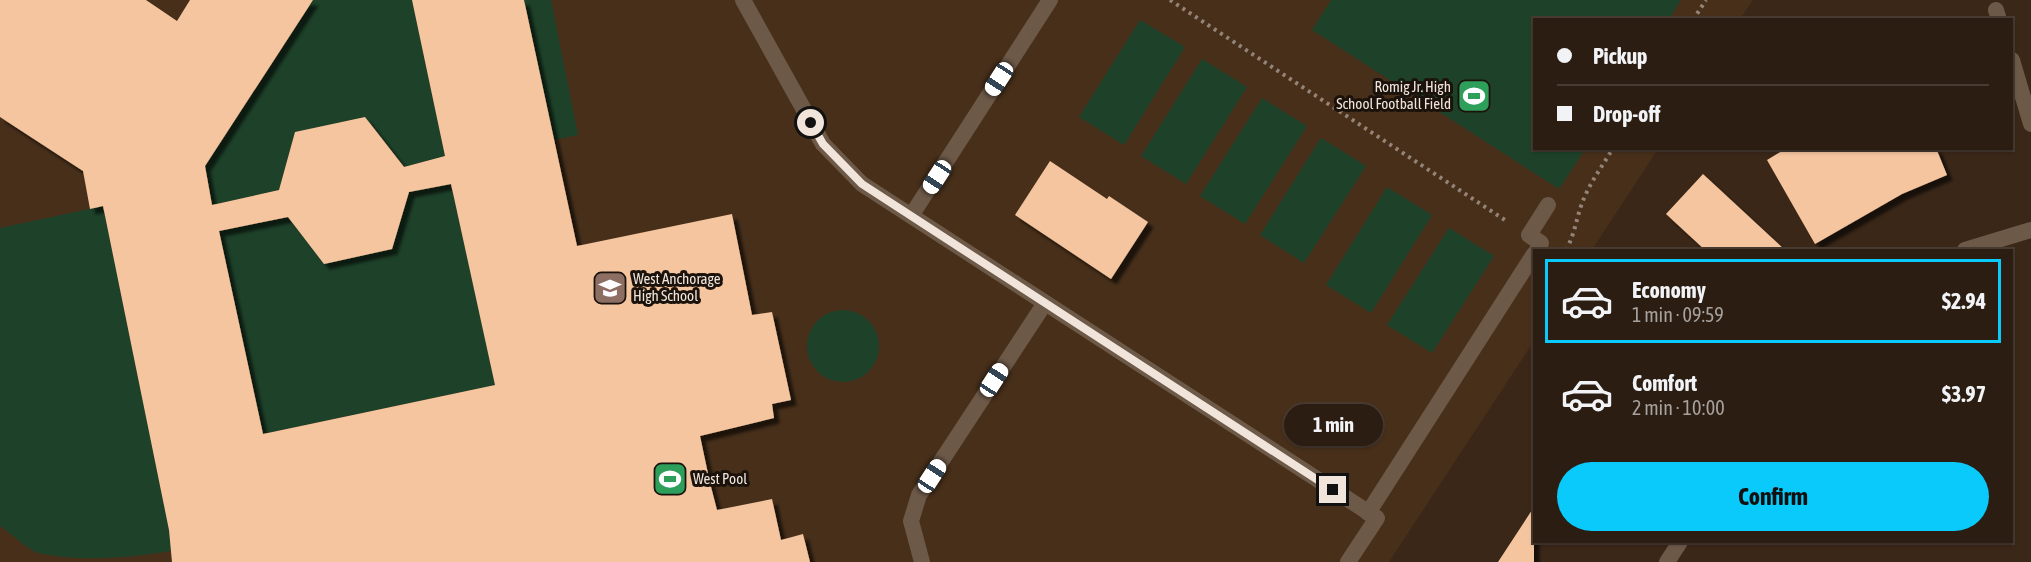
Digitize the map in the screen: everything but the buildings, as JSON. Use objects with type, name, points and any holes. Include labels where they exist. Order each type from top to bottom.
[{"type":"street","points":[[743,0],[823,144],[862,184],[1377,518],[1348,562]]},
{"type":"street","points":[[912,216],[1050,0]]},
{"type":"street","points":[[2013,63],[2031,124]]},
{"type":"street","points":[[1538,249],[1541,243],[1529,235],[1548,205]]},
{"type":"street","points":[[1968,249],[2031,230]]},
{"type":"street","points":[[1368,513],[1533,257]]},
{"type":"street","points":[[922,562],[911,521],[919,495],[1045,303]]},
{"type":"street","points":[[1667,562],[1679,543]]},
{"type":"path","points":[[1170,0],[1529,235]]},
{"type":"path","points":[[1695,18],[1706,0]]},
{"type":"path","points":[[1566,249],[1586,194],[1612,150]]},
{"type":"shaded area","name":"West Anchorage High School","points":[[0,0],[1753,0],[1741,18],[1533,18],[1533,150],[1657,150],[1593,249],[1533,249],[1533,343],[1389,562],[0,562]]},
{"type":"green space","points":[[313,0],[412,0],[445,156],[404,167],[365,117],[295,132],[279,190],[212,205],[205,166]]},
{"type":"green space","points":[[524,0],[551,0],[578,135],[553,140]]},
{"type":"green space","name":"Romig Jr. High School Football Field","points":[[1331,0],[1681,0],[1670,18],[1533,18],[1533,150],[1584,150],[1559,189],[1312,30]]},
{"type":"green space","points":[[1140,20],[1185,47],[1124,145],[1079,117]]},
{"type":"green space","points":[[1202,59],[1247,87],[1186,184],[1141,156]]},
{"type":"green space","points":[[1262,98],[1307,126],[1245,224],[1200,196]]},
{"type":"green space","points":[[1321,138],[1366,166],[1304,263],[1260,235]]},
{"type":"green space","points":[[451,184],[495,385],[263,434],[219,231],[288,217],[324,263],[392,249],[409,192]]},
{"type":"green space","points":[[1387,187],[1432,215],[1371,313],[1326,285]]},
{"type":"green space","points":[[103,206],[169,530],[171,551],[104,558],[54,556],[38,553],[0,526],[0,228]]},
{"type":"green space","points":[[1449,228],[1494,256],[1432,353],[1387,325]]},
{"type":"green space","points":[[843,310],[857,313],[869,320],[876,332],[879,346],[876,360],[869,372],[857,379],[843,382],[829,379],[817,372],[810,360],[807,346],[810,332],[817,320],[829,313]]},
{"type":"place","name":"Romig Jr. High School Football Field","points":[[1474,96]]},
{"type":"place","name":"West Anchorage High School","points":[[610,288]]},
{"type":"place","name":"West Pool","points":[[670,479]]},
{"type":"route","points":[[811,123],[823,144],[862,184],[1333,490]]}]
